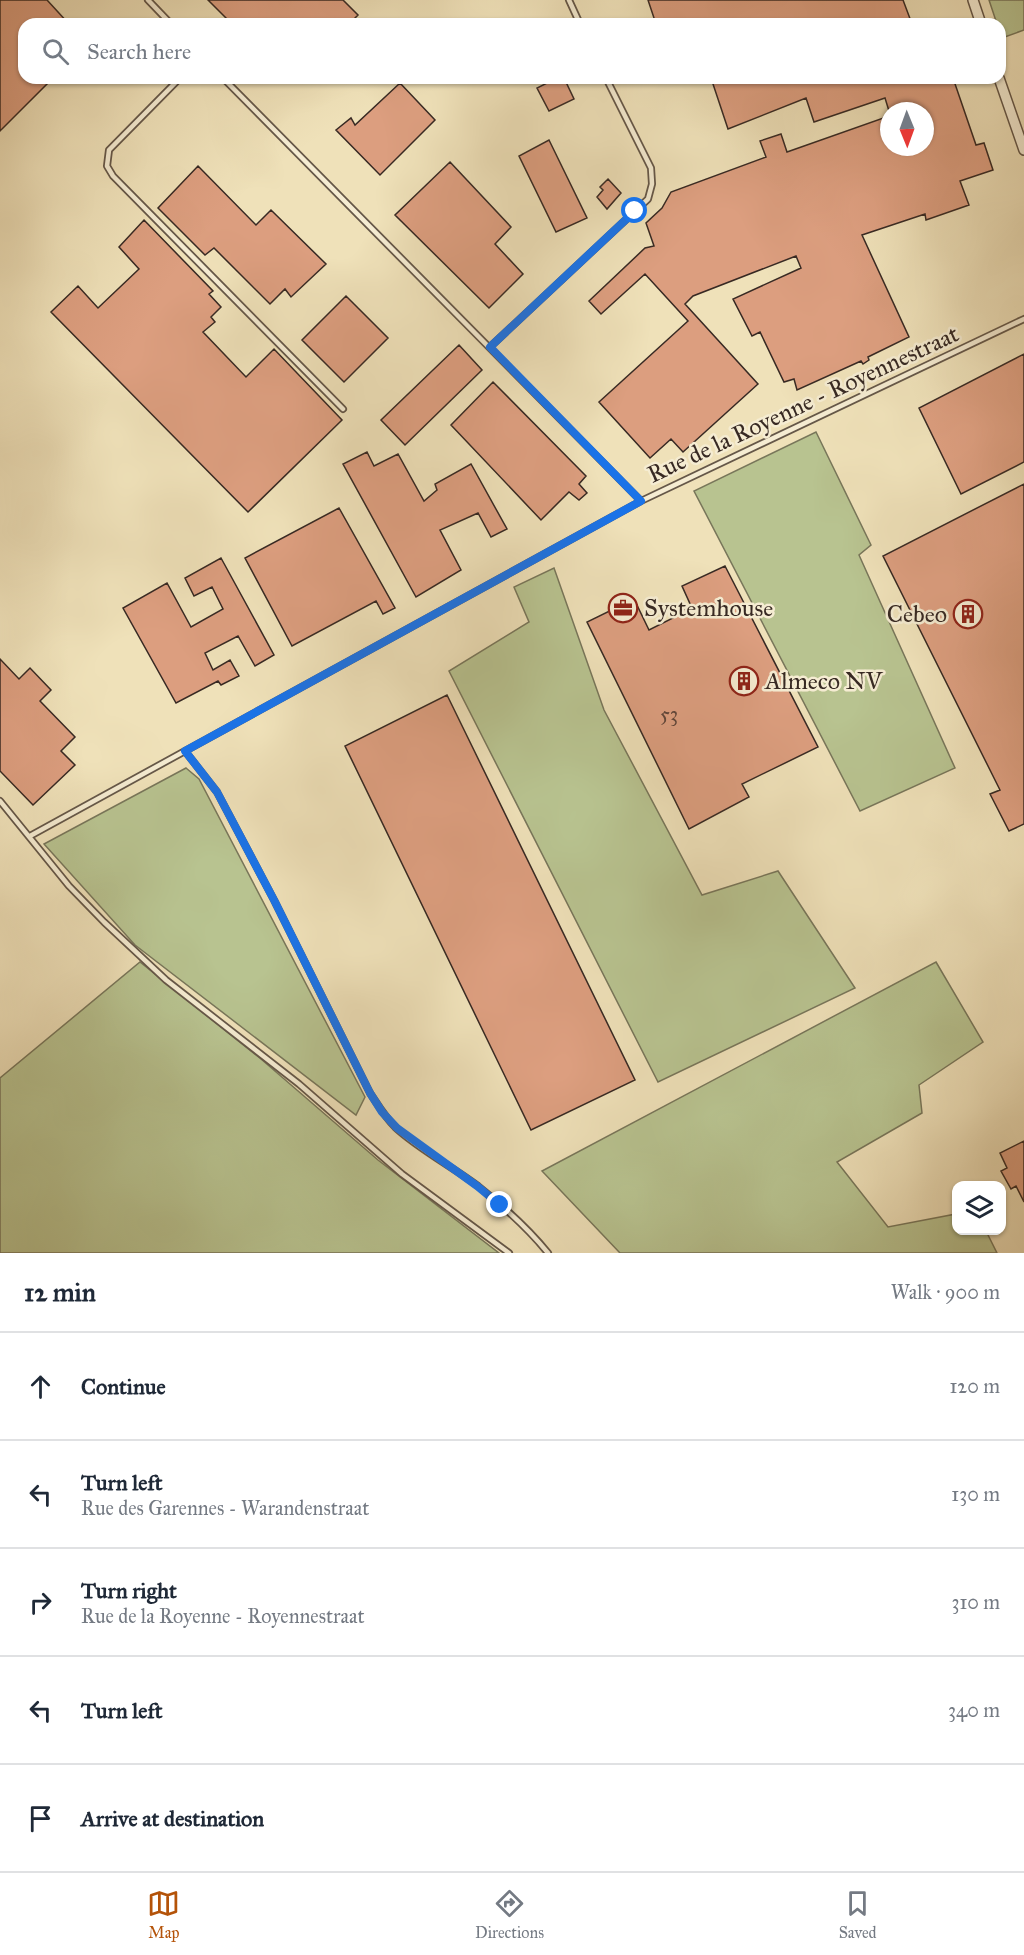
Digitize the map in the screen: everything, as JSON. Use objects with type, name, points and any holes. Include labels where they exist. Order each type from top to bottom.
[{"type":"street","points":[[973,0],[979,18]]},
{"type":"street","points":[[1001,84],[1024,150]]},
{"type":"lane","points":[[148,0],[165,18]]},
{"type":"lane","points":[[569,0],[577,18]]},
{"type":"lane","points":[[174,84],[109,150],[107,166],[121,184],[343,409]]},
{"type":"lane","points":[[229,84],[641,501]]},
{"type":"lane","points":[[490,347],[648,199],[652,184],[651,168],[609,84]]},
{"type":"lane","name":"Rue de la Royenne - Royennestraat","points":[[30,836],[641,501],[1024,319]]},
{"type":"lane","points":[[185,751],[217,792],[274,900],[370,1093],[382,1112],[397,1128],[500,1205],[535,1237],[548,1253]]},
{"type":"lane","points":[[0,801],[69,886],[166,980],[299,1084],[402,1174],[509,1253]]},
{"type":"green space","points":[[989,0],[1024,0],[1024,30],[1006,37],[1006,18],[995,18]]},
{"type":"green space","points":[[816,432],[871,545],[859,555],[955,768],[860,811],[694,491]]},
{"type":"green space","points":[[554,568],[604,710],[702,895],[778,871],[855,988],[658,1082],[449,671],[529,622],[514,587]]},
{"type":"green space","points":[[186,768],[199,779],[365,1097],[356,1115],[135,945],[44,844]]},
{"type":"green space","points":[[140,962],[261,1059],[378,1160],[499,1253],[0,1253],[0,1078]]},
{"type":"green space","points":[[936,962],[983,1042],[919,1085],[922,1113],[837,1162],[888,1227],[952,1215],[952,1235],[988,1235],[997,1253],[620,1253],[542,1171]]},
{"type":"building","points":[[0,0],[47,0],[64,18],[18,18],[18,84],[47,84],[0,131]]},
{"type":"building","points":[[208,0],[343,0],[358,15],[355,18],[226,18]]},
{"type":"building","points":[[648,0],[903,0],[910,18],[654,18]]},
{"type":"building","points":[[399,84],[435,120],[380,175],[336,130],[351,118],[355,125]]},
{"type":"building","points":[[545,84],[567,84],[574,99],[549,111],[537,88]]},
{"type":"building","points":[[713,84],[955,84],[976,145],[984,143],[993,170],[960,181],[969,205],[926,220],[925,214],[862,235],[909,337],[868,357],[869,360],[863,364],[861,361],[797,390],[794,379],[784,382],[760,332],[752,336],[733,299],[801,268],[796,256],[693,296],[685,304],[758,384],[683,452],[671,439],[650,458],[599,402],[688,321],[645,274],[601,314],[589,301],[645,248],[654,246],[646,223],[662,208],[671,192],[766,157],[760,141],[781,134],[787,152],[880,119],[880,156],[934,156],[934,102],[886,102],[885,98],[814,122],[806,98],[728,129]]},
{"type":"building","points":[[549,140],[587,218],[556,232],[519,156]]},
{"type":"building","points":[[450,162],[511,227],[495,244],[523,274],[489,308],[395,215]]},
{"type":"building","points":[[198,166],[256,225],[271,210],[326,264],[291,297],[285,289],[270,304],[214,248],[205,255],[158,208]]},
{"type":"building","points":[[608,179],[621,193],[607,209],[597,197],[603,190],[600,187]]},
{"type":"building","points":[[144,220],[213,291],[209,294],[221,307],[211,317],[215,322],[203,332],[246,377],[274,349],[342,420],[248,512],[51,312],[78,286],[98,308],[139,269],[119,247]]},
{"type":"building","points":[[346,296],[388,338],[344,382],[302,340]]},
{"type":"building","points":[[459,345],[482,370],[405,445],[381,420]]},
{"type":"building","points":[[1024,354],[1024,462],[961,494],[919,408]]},
{"type":"building","points":[[493,382],[586,476],[579,484],[587,493],[579,500],[569,492],[541,520],[451,425]]},
{"type":"building","points":[[367,452],[374,466],[398,454],[424,501],[437,490],[435,484],[471,464],[507,529],[491,537],[478,513],[440,530],[461,570],[416,597],[343,464]]},
{"type":"building","name":"Cebeo","points":[[1024,484],[1024,824],[1009,831],[990,794],[1000,790],[883,556]]},
{"type":"building","points":[[339,508],[395,608],[383,614],[376,601],[292,646],[245,558]]},
{"type":"building","points":[[221,558],[274,655],[255,666],[238,636],[205,653],[213,670],[230,660],[239,676],[221,685],[218,681],[176,703],[123,608],[167,583],[191,627],[223,609],[212,587],[194,596],[185,578]]},
{"type":"building","points":[[725,566],[818,747],[742,784],[749,797],[689,829],[587,622],[634,599],[649,630],[691,606],[682,586]]},
{"type":"building","points":[[0,659],[19,679],[30,668],[51,690],[40,701],[75,737],[61,751],[75,765],[33,805],[0,771]]},
{"type":"building","points":[[447,695],[635,1080],[531,1130],[345,746]]},
{"type":"building","points":[[1024,1141],[1024,1202],[1016,1186],[1011,1189],[1001,1171],[1007,1168],[1000,1153]]},
{"type":"place","name":"Systemhouse","points":[[623,608]]},
{"type":"place","name":"Cebeo","points":[[968,614]]},
{"type":"place","name":"Almeco NV","points":[[744,681]]},
{"type":"route","points":[[500,1205],[397,1128],[382,1112],[370,1093],[274,900],[217,792],[185,751],[641,501],[490,347],[635,211]]}]
